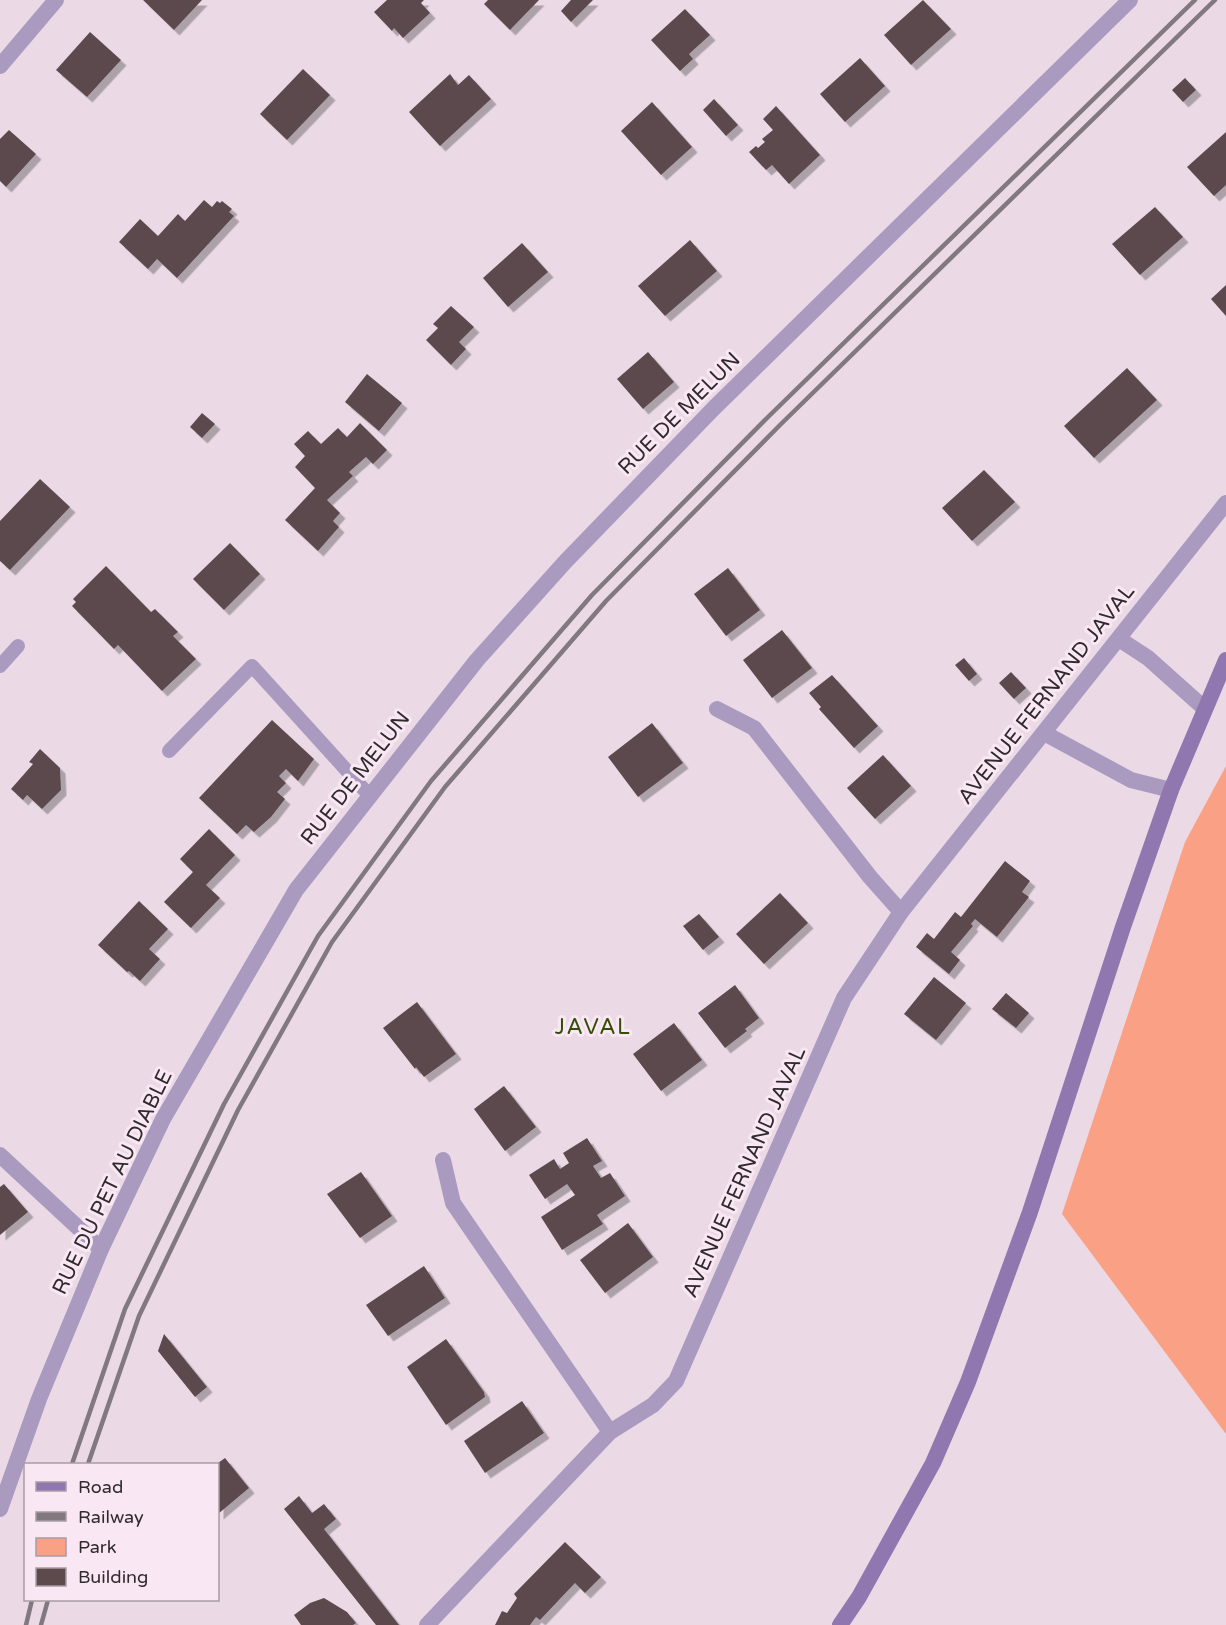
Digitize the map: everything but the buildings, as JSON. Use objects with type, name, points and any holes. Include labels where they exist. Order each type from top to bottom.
[{"type":"main road","points":[[840,1625],[859,1597],[933,1463],[968,1382],[1030,1212],[1123,927],[1171,790],[1226,660]]},
{"type":"street","points":[[0,66],[56,0]]},
{"type":"street","name":"RUE DE MELUN","points":[[296,890],[477,660],[565,562],[714,408],[1130,0]]},
{"type":"street","name":"AVENUE FERNAND JAVAL","points":[[427,1625],[610,1432],[653,1405],[676,1381],[844,998],[901,912],[1226,503]]},
{"type":"street","points":[[1119,639],[1148,657],[1204,708]]},
{"type":"street","points":[[717,709],[754,728],[870,877],[901,912]]},
{"type":"street","points":[[1044,733],[1131,780],[1171,790]]},
{"type":"street","name":"RUE DU PET AU DIABLE","points":[[0,1509],[39,1399],[101,1249],[163,1119],[296,890]]},
{"type":"street","points":[[0,1155],[101,1249]]},
{"type":"street","points":[[443,1160],[453,1203],[610,1432]]},
{"type":"lane","points":[[0,666],[18,646]]},
{"type":"lane","points":[[169,751],[252,666],[369,795]]},
{"type":"green space","points":[[1226,766],[1226,1434],[1062,1214],[1185,842]]},
{"type":"railway","points":[[72,1463],[125,1309],[224,1104],[318,936],[431,781],[592,595],[767,418],[1195,0]]},
{"type":"railway","points":[[88,1463],[139,1316],[238,1110],[332,942],[445,787],[606,601],[781,424],[1215,0]]},
{"type":"railway","points":[[26,1625],[32,1601]]},
{"type":"railway","points":[[41,1625],[48,1601]]},
{"type":"district","name":"JAVAL","points":[[593,1026]]}]
